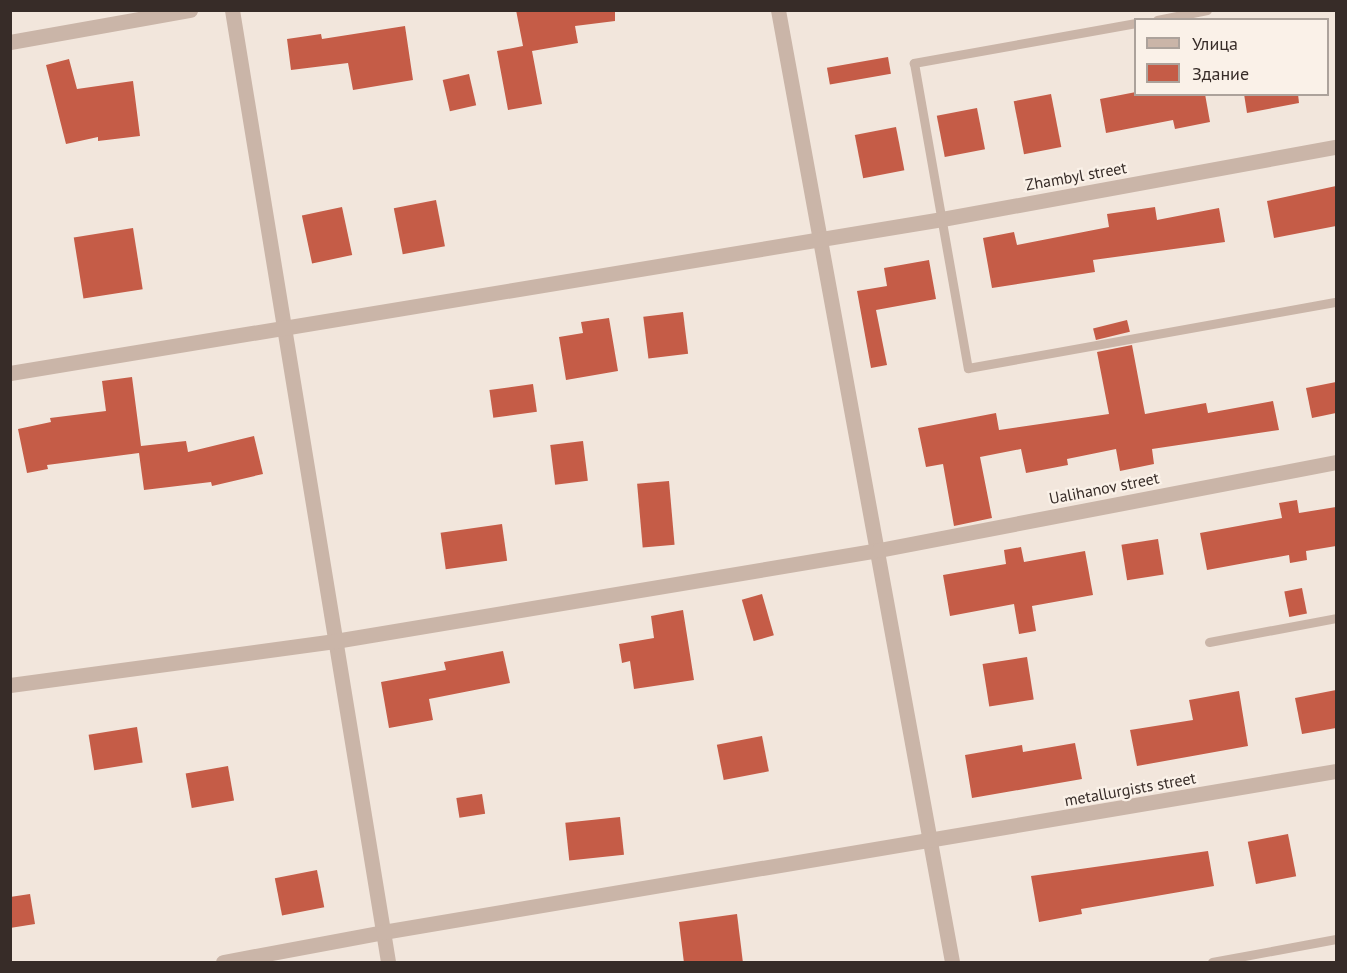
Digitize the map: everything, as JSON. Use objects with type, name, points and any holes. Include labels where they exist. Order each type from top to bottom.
[{"type":"street","points":[[10,42],[190,10]]},
{"type":"street","points":[[232,10],[388,963]]},
{"type":"street","points":[[778,10],[879,549],[952,963]]},
{"type":"street","name":"Zhambyl street","points":[[10,373],[942,219],[1336,147]]},
{"type":"street","name":"Ualihanov street","points":[[10,685],[335,641],[879,549],[1336,462]]},
{"type":"street","name":"metallurgists street","points":[[224,963],[383,932],[930,842],[1336,771]]},
{"type":"lane","points":[[1167,18],[1207,10]]},
{"type":"lane","points":[[1134,23],[914,63],[968,368],[1336,302]]},
{"type":"lane","points":[[1209,642],[1336,618]]},
{"type":"lane","points":[[1212,963],[1336,939]]},
{"type":"building","points":[[516,10],[615,10],[615,21],[575,26],[578,43],[532,51],[542,104],[508,110],[497,51],[523,46]]},
{"type":"building","points":[[405,26],[413,80],[353,90],[348,63],[291,70],[287,39],[321,34],[322,39]]},
{"type":"building","points":[[888,57],[891,74],[830,85],[827,68]]},
{"type":"building","points":[[69,59],[77,89],[133,81],[140,136],[98,141],[98,137],[66,144],[46,65]]},
{"type":"building","points":[[469,74],[476,105],[450,111],[443,80]]},
{"type":"building","points":[[1134,92],[1134,96],[1205,96],[1210,122],[1175,129],[1173,120],[1106,133],[1100,99]]},
{"type":"building","points":[[1051,94],[1061,147],[1024,154],[1014,101]]},
{"type":"building","points":[[1244,96],[1298,96],[1299,103],[1247,113]]},
{"type":"building","points":[[977,108],[985,149],[945,157],[937,116]]},
{"type":"building","points":[[896,127],[904,170],[863,178],[855,135]]},
{"type":"building","points":[[1336,186],[1336,226],[1274,238],[1267,201]]},
{"type":"building","points":[[436,200],[445,246],[403,254],[394,208]]},
{"type":"building","points":[[342,207],[352,255],[312,263],[302,216]]},
{"type":"building","points":[[1155,207],[1157,220],[1219,208],[1225,242],[1093,260],[1095,272],[992,288],[983,238],[1014,232],[1017,245],[1109,227],[1107,214]]},
{"type":"building","points":[[133,228],[143,289],[83,299],[74,237]]},
{"type":"building","points":[[929,260],[936,299],[876,310],[887,365],[871,368],[857,291],[887,286],[884,268]]},
{"type":"building","points":[[683,312],[688,354],[648,359],[643,317]]},
{"type":"building","points":[[609,318],[618,371],[566,380],[559,337],[583,333],[581,322]]},
{"type":"building","points":[[1127,320],[1130,332],[1096,340],[1093,328]]},
{"type":"building","points":[[1132,345],[1145,414],[1206,403],[1208,413],[1273,401],[1279,430],[1152,449],[1154,464],[1120,471],[1116,449],[1067,459],[1068,465],[1026,473],[1021,449],[980,457],[992,518],[954,526],[943,464],[926,467],[918,428],[996,413],[999,430],[1109,414],[1097,352]]},
{"type":"building","points":[[132,377],[141,446],[186,441],[188,452],[254,436],[263,474],[212,486],[211,482],[144,490],[139,453],[47,465],[48,469],[27,473],[18,429],[51,422],[50,418],[106,411],[102,381]]},
{"type":"building","points":[[1336,382],[1336,413],[1312,418],[1306,388]]},
{"type":"building","points":[[533,384],[537,412],[493,418],[489,390]]},
{"type":"building","points":[[583,441],[588,481],[555,485],[550,445]]},
{"type":"building","points":[[669,481],[675,545],[643,548],[637,484]]},
{"type":"building","points":[[1297,500],[1299,513],[1336,507],[1336,546],[1306,551],[1307,560],[1290,563],[1289,555],[1207,570],[1200,533],[1282,518],[1279,503]]},
{"type":"building","points":[[502,524],[507,561],[446,569],[441,533]]},
{"type":"building","points":[[1158,539],[1164,575],[1127,580],[1121,545]]},
{"type":"building","points":[[1021,547],[1024,562],[1085,551],[1093,595],[1032,606],[1036,631],[1019,634],[1014,604],[950,616],[943,575],[1006,564],[1004,550]]},
{"type":"building","points":[[1302,588],[1307,614],[1289,617],[1284,591]]},
{"type":"building","points":[[762,594],[774,635],[754,641],[742,600]]},
{"type":"building","points":[[683,610],[694,680],[634,689],[630,661],[622,663],[619,644],[654,638],[651,616]]},
{"type":"building","points":[[503,651],[510,683],[429,699],[433,720],[389,728],[381,682],[446,670],[444,662]]},
{"type":"building","points":[[1027,657],[1034,699],[989,707],[983,664]]},
{"type":"building","points":[[1336,690],[1336,728],[1302,734],[1295,698]]},
{"type":"building","points":[[1239,691],[1248,746],[1137,766],[1130,730],[1193,720],[1189,700]]},
{"type":"building","points":[[137,727],[143,763],[94,770],[89,735]]},
{"type":"building","points":[[762,736],[769,771],[724,780],[717,745]]},
{"type":"building","points":[[1075,743],[1082,779],[972,798],[965,755],[1022,745],[1023,752]]},
{"type":"building","points":[[228,766],[234,800],[192,808],[186,773]]},
{"type":"building","points":[[482,794],[485,814],[459,818],[456,798]]},
{"type":"building","points":[[620,817],[624,855],[569,861],[565,823]]},
{"type":"building","points":[[1288,834],[1296,876],[1256,884],[1248,842]]},
{"type":"building","points":[[1208,851],[1214,886],[1081,909],[1082,914],[1039,922],[1031,876]]},
{"type":"building","points":[[317,870],[324,907],[282,916],[275,878]]},
{"type":"building","points":[[30,894],[35,924],[10,928],[10,897]]},
{"type":"building","points":[[737,914],[743,963],[684,963],[679,922]]}]
